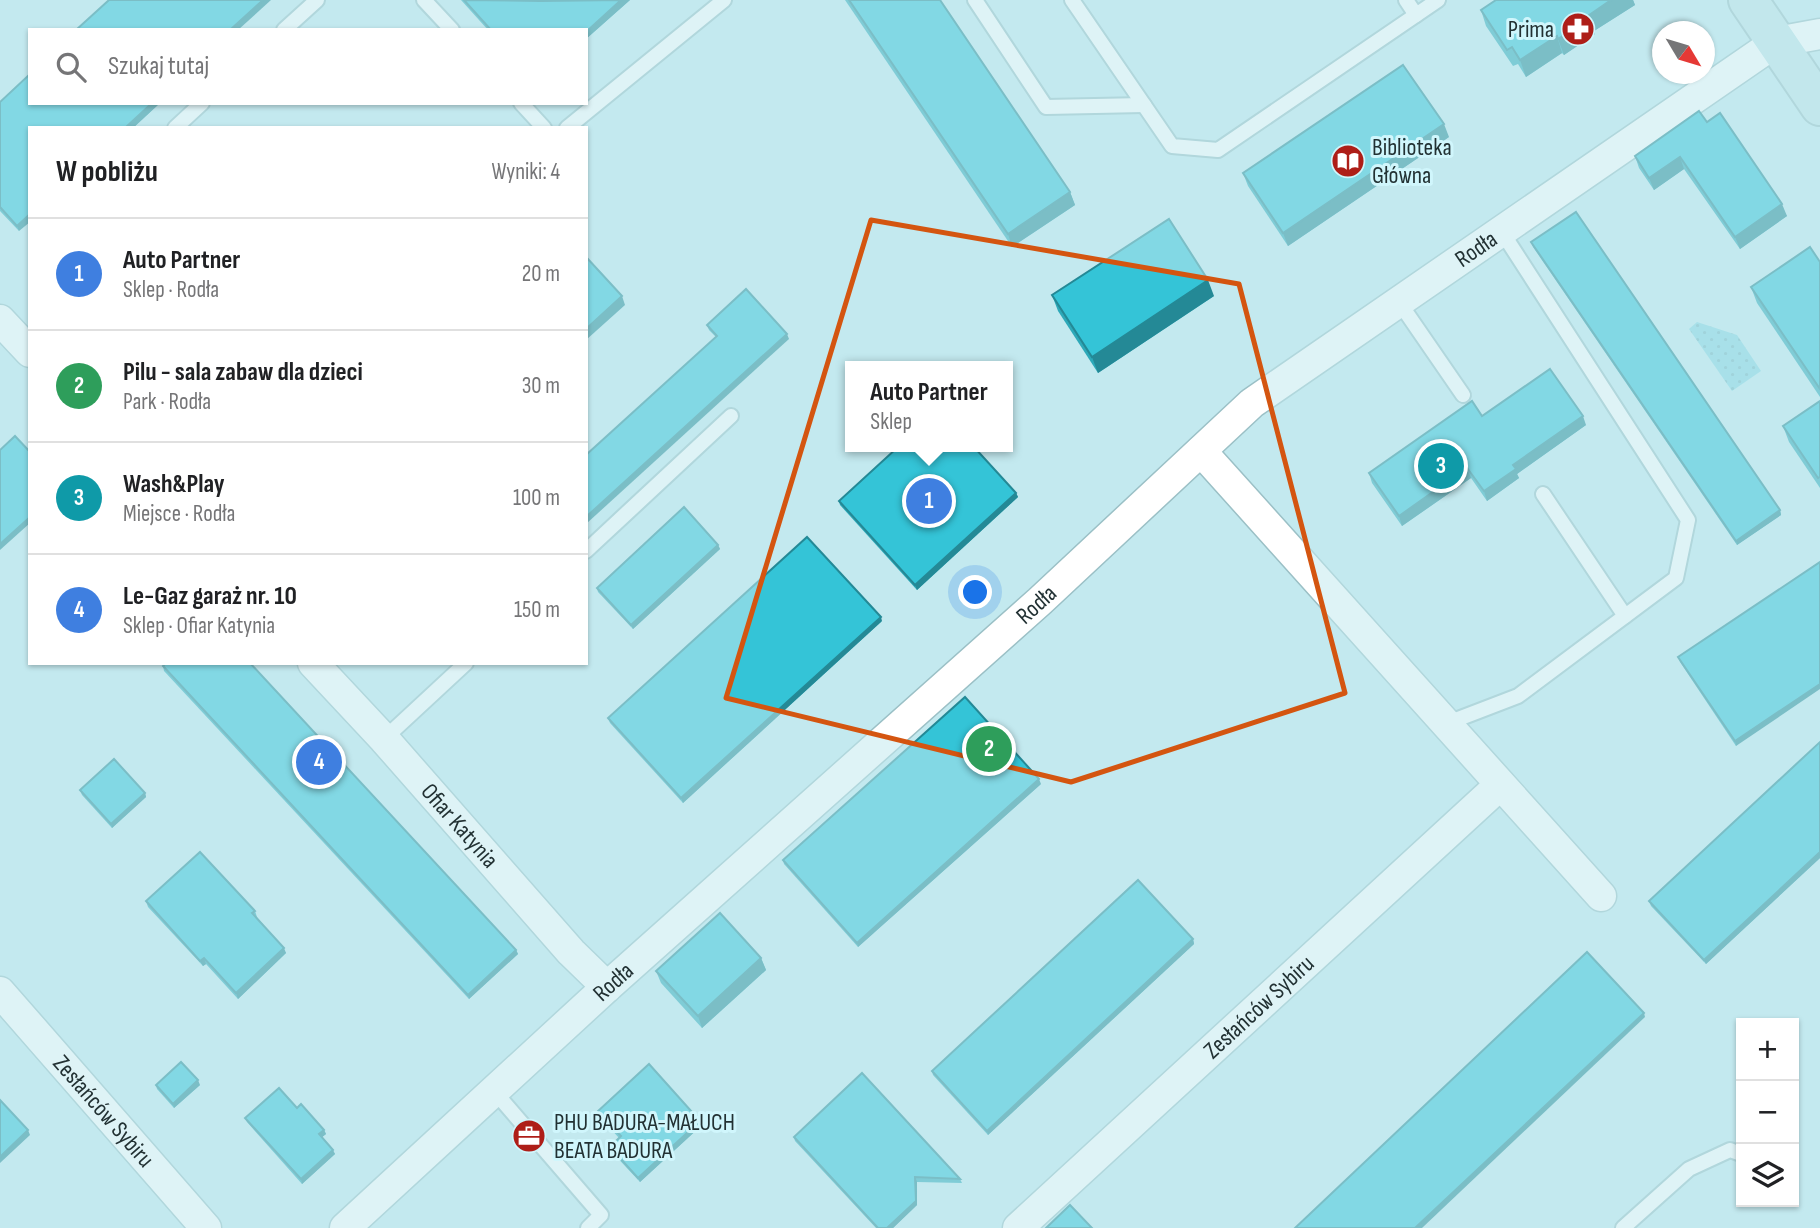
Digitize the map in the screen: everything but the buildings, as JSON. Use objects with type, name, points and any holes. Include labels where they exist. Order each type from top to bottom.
[{"type":"street","points":[[1748,0],[1820,106]]},
{"type":"street","points":[[1776,42],[1820,34]]},
{"type":"street","name":"Rodła","points":[[345,1228],[607,987],[1031,610],[1252,403],[1776,42]]},
{"type":"street","points":[[0,320],[28,350]]},
{"type":"street","points":[[1201,451],[1601,896]]},
{"type":"street","name":"Ofiar Katynia","points":[[315,665],[384,739],[571,952],[607,987]]},
{"type":"street","name":"Zesłańców Sybiru","points":[[1018,1228],[1500,785]]},
{"type":"street","name":"Zesłańców Sybiru","points":[[0,992],[206,1228]]},
{"type":"lane","points":[[286,28],[317,0]]},
{"type":"lane","points":[[424,0],[450,28]]},
{"type":"lane","points":[[569,126],[724,0]]},
{"type":"lane","points":[[975,0],[1046,107],[1144,105]]},
{"type":"lane","points":[[1073,0],[1172,146],[1218,150],[1438,0]]},
{"type":"lane","points":[[1406,0],[1416,15]]},
{"type":"lane","points":[[177,126],[200,105]]},
{"type":"lane","points":[[523,105],[542,126]]},
{"type":"lane","points":[[1445,724],[1518,696],[1676,578],[1688,520],[1502,232]]},
{"type":"lane","points":[[1399,302],[1463,395]]},
{"type":"lane","points":[[588,549],[731,416]]},
{"type":"lane","points":[[1543,494],[1625,616]]},
{"type":"lane","points":[[384,739],[464,665]]},
{"type":"lane","points":[[494,1091],[601,1215],[588,1228]]},
{"type":"lane","points":[[1623,1228],[1689,1169],[1730,1150],[1736,1152]]},
{"type":"highlighted area","points":[[871,220],[1239,284],[1345,693],[1071,782],[726,698]]},
{"type":"shaded area","points":[[1697,322],[1737,335],[1761,371],[1732,391],[1689,329]]},
{"type":"place","name":"Prima","points":[[1578,29]]},
{"type":"place","name":"Biblioteka Główna","points":[[1348,161]]},
{"type":"place","name":"Wash&Play","points":[[1441,466]]},
{"type":"place","name":"Auto Partner","points":[[929,501]]},
{"type":"place","name":"Pilu - sala zabaw dla dzieci","points":[[989,749]]},
{"type":"place","name":"Le-Gaz garaż nr. 10","points":[[319,762]]},
{"type":"place","name":"PHU BADURA-MAŁUCH BEATA BADURA","points":[[529,1136]]}]
